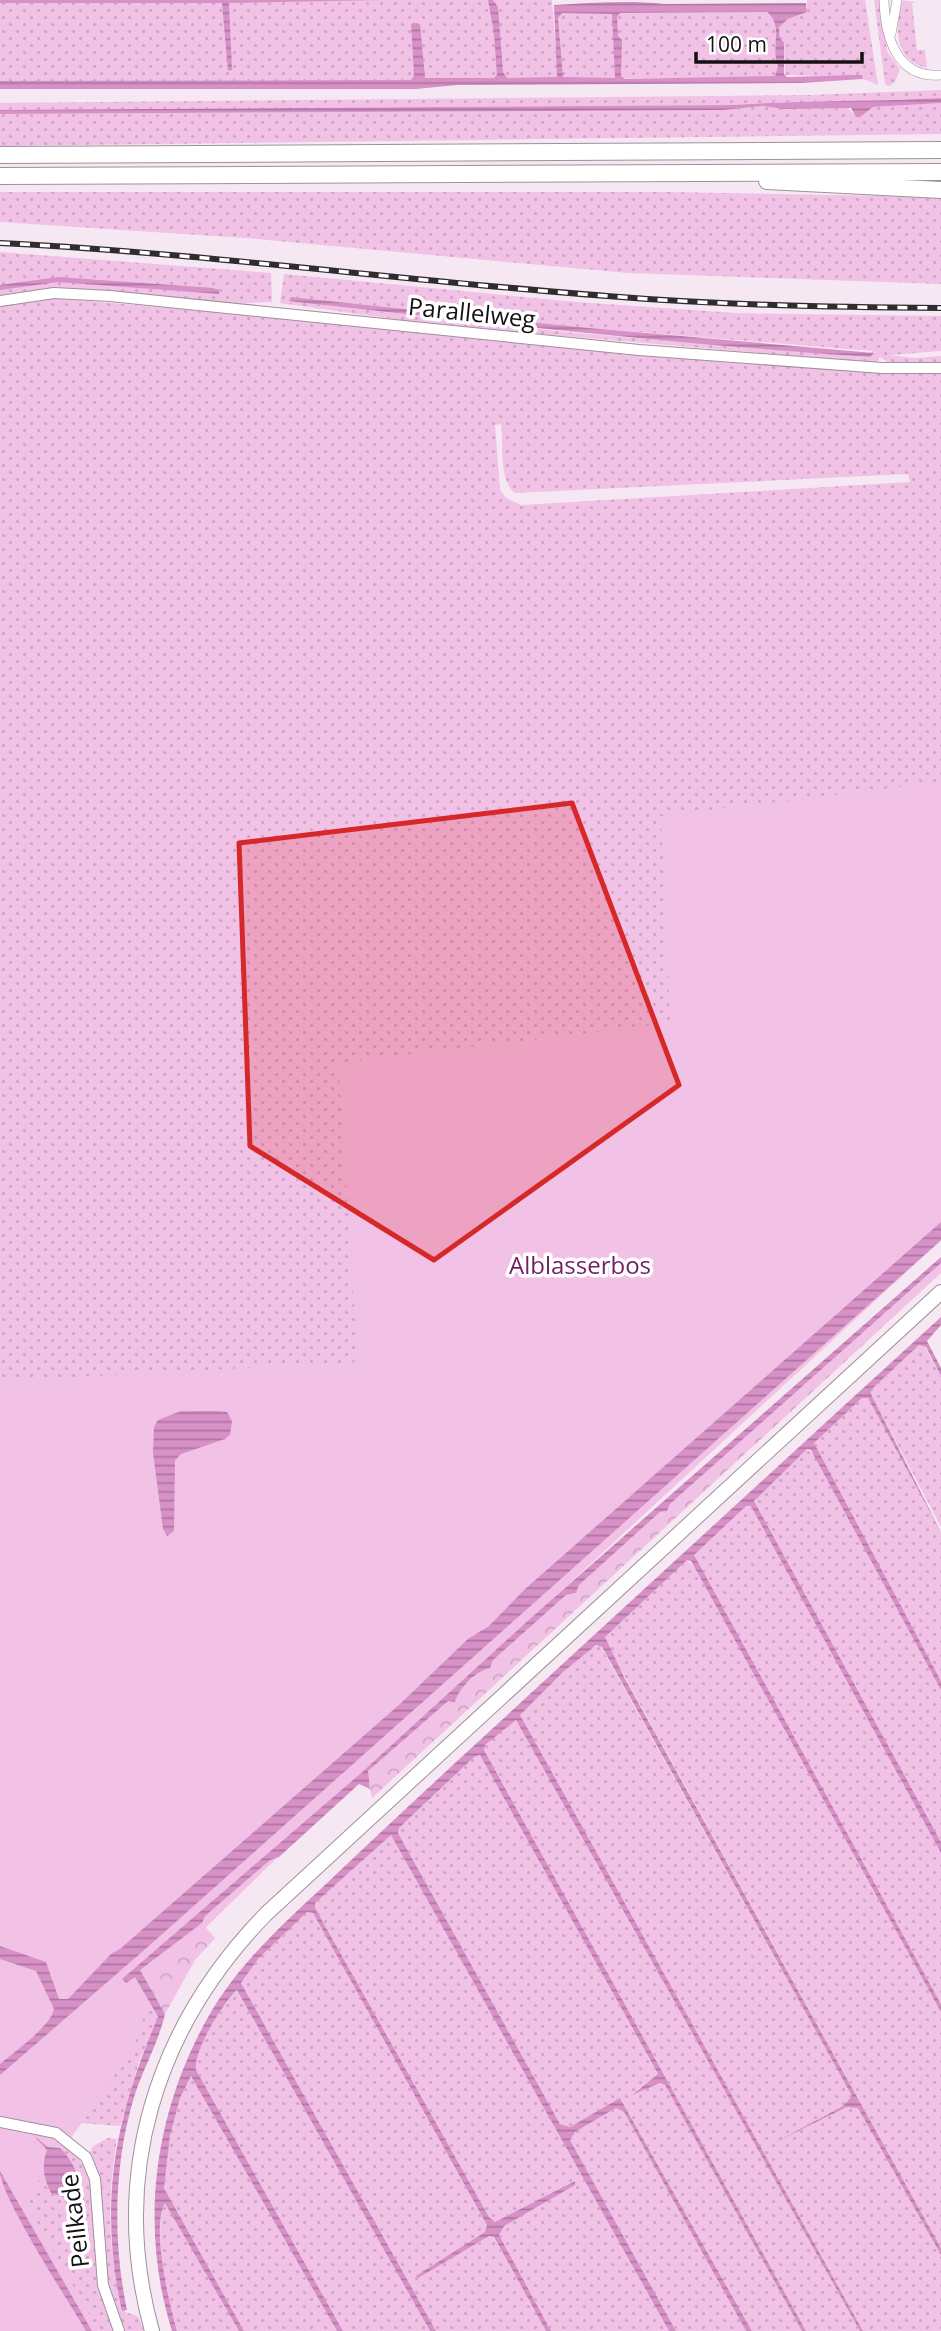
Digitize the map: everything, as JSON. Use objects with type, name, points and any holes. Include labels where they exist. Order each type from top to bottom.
[{"type":"highway","points":[[866,150],[902,143],[941,142]]},
{"type":"highway","points":[[0,155],[941,150]]},
{"type":"highway","points":[[0,176],[941,172]]},
{"type":"highway","points":[[688,173],[807,186],[941,190]]},
{"type":"main road","points":[[152,2331],[141,2279],[135,2216],[146,2122],[166,2062],[184,2023],[222,1963],[275,1906],[941,1292]]},
{"type":"street","points":[[884,0],[890,39],[898,58],[906,68],[920,74],[941,75]]},
{"type":"street","points":[[890,39],[897,0]]},
{"type":"street","name":"Parallelweg","points":[[0,301],[54,293],[110,296],[639,350],[882,368],[941,368]]},
{"type":"street","name":"Peilkade","points":[[0,2122],[56,2133],[86,2157],[95,2179],[103,2285],[119,2331]]},
{"type":"highlighted area","points":[[572,803],[679,1085],[434,1260],[250,1146],[239,843]]},
{"type":"green space","points":[[0,0],[552,0],[558,78],[0,87]]},
{"type":"green space","points":[[807,0],[865,0],[878,85],[859,77],[785,75],[784,42],[780,39],[779,27],[788,19],[807,12]]},
{"type":"green space","points":[[874,0],[880,0],[887,51],[900,69],[895,82],[889,86],[885,84]]},
{"type":"green space","points":[[900,0],[915,2],[912,3],[917,50],[925,50],[927,68],[916,64],[902,50],[898,32]]},
{"type":"green space","points":[[767,12],[772,17],[776,30],[775,52],[778,66],[775,78],[561,79],[558,17],[562,13]]},
{"type":"green space","points":[[941,90],[941,98],[734,105],[0,110],[0,103],[810,95]]},
{"type":"green space","points":[[941,103],[941,134],[0,146],[0,114],[724,110],[763,106],[782,109],[848,108],[857,117],[873,107]]},
{"type":"green space","points":[[0,192],[668,192],[941,197],[941,284],[628,273],[245,238],[0,222]]},
{"type":"green space","points":[[0,252],[271,273],[272,302],[244,303],[52,289],[0,296]]},
{"type":"green space","points":[[284,274],[577,302],[736,313],[941,316],[941,351],[890,355],[914,358],[941,356],[941,363],[889,363],[880,357],[876,363],[436,325],[280,303]],"holes":[[[291,297],[578,327],[872,351],[870,357],[575,333],[289,301]]]},
{"type":"green space","points":[[52,298],[311,320],[723,362],[867,372],[941,373],[941,809],[693,1045],[376,1361],[0,1395],[0,306]],"holes":[[[501,424],[504,471],[506,480],[515,493],[908,474],[910,482],[521,505],[506,498],[500,490],[495,425]]]},
{"type":"green space","name":"Alblasserbos","points":[[941,782],[941,1240],[361,1776],[158,1974],[135,2043],[98,2101],[25,2200],[98,2331],[0,2331],[0,1381],[358,1362],[338,1063],[670,1023],[661,816]]},
{"type":"green space","points":[[941,1263],[941,1273],[372,1798],[367,1771],[483,1669],[490,1667],[493,1660],[566,1595],[576,1593],[579,1585],[660,1512],[667,1511],[670,1504]]},
{"type":"green space","points":[[919,1345],[925,1347],[941,1376],[941,1527],[871,1394],[871,1390]]},
{"type":"green space","points":[[862,1398],[868,1398],[941,1532],[941,1681],[816,1450],[814,1442]]},
{"type":"green space","points":[[807,1449],[815,1455],[941,1690],[941,1842],[755,1503],[756,1497]]},
{"type":"green space","points":[[746,1505],[751,1505],[761,1521],[941,1853],[941,2004],[697,1564],[694,1555],[697,1550]]},
{"type":"green space","points":[[687,1560],[694,1566],[941,2012],[941,2248],[607,1645],[605,1636]]},
{"type":"green space","points":[[600,1645],[852,2096],[843,2106],[772,2144],[847,2107],[855,2106],[860,2109],[941,2255],[941,2331],[863,2331],[526,1729],[520,1714],[523,1710],[571,1663]]},
{"type":"green space","points":[[513,1720],[518,1722],[860,2331],[806,2331],[484,1750],[485,1745]]},
{"type":"green space","points":[[481,1755],[658,2075],[637,2090],[660,2083],[665,2085],[802,2331],[752,2331],[621,2099],[570,2127],[560,2124],[398,1833],[399,1828],[474,1757]]},
{"type":"green space","points":[[391,1835],[669,2331],[551,2331],[499,2235],[503,2226],[574,2185],[575,2181],[495,2222],[489,2217],[315,1908],[315,1903]]},
{"type":"green space","points":[[307,1912],[313,1913],[487,2225],[486,2232],[418,2277],[489,2236],[494,2238],[546,2331],[436,2331],[241,1983],[258,1959]]},
{"type":"green space","points":[[202,1923],[215,1938],[195,1960],[165,2014],[140,1970]]},
{"type":"green space","points":[[135,1976],[158,2018],[139,2062],[120,2126],[79,2123],[0,2096]]},
{"type":"green space","points":[[238,1990],[430,2331],[343,2331],[196,2070],[199,2051],[210,2027]]},
{"type":"green space","points":[[191,2076],[337,2331],[244,2331],[164,2188],[170,2136],[180,2098]]},
{"type":"green space","points":[[616,2108],[624,2112],[746,2331],[676,2331],[570,2140],[575,2132]]},
{"type":"green space","points":[[36,2132],[73,2149],[90,2177],[96,2269],[101,2297],[115,2331],[92,2331],[0,2171]],"holes":[[[81,2181],[84,2197],[83,2243],[72,2245],[67,2202],[62,2195],[57,2195]]]},
{"type":"green space","points":[[108,2138],[117,2139],[110,2205],[112,2247],[119,2290],[125,2312],[138,2316],[144,2331],[125,2331],[106,2277],[101,2181],[90,2151],[93,2146]]},
{"type":"green space","points":[[163,2204],[167,2204],[239,2331],[177,2331],[162,2268],[160,2236]]},
{"type":"shaded area","points":[[0,0],[381,0],[229,3],[232,70],[228,71],[222,3],[0,3]]},
{"type":"shaded area","points":[[488,0],[493,0],[498,7],[503,72],[507,78],[557,77],[554,5],[623,2],[806,3],[807,12],[788,19],[779,27],[780,39],[784,42],[784,74],[787,77],[862,75],[863,79],[801,83],[458,85],[416,89],[0,89],[0,81],[411,80],[414,76],[411,24],[414,23],[420,24],[425,78],[494,78],[497,75]],"holes":[[[767,12],[772,17],[776,30],[775,52],[778,66],[775,76],[625,79],[621,76],[622,40],[618,36],[617,17],[620,13]],[[562,13],[612,14],[615,78],[563,77],[558,18]]]},
{"type":"shaded area","points":[[941,98],[941,103],[873,107],[860,117],[856,117],[851,108],[782,109],[763,106],[724,110],[0,114],[0,110],[734,105]]},
{"type":"shaded area","points":[[58,277],[213,288],[219,290],[219,294],[58,282],[0,290],[0,285]]},
{"type":"shaded area","points":[[291,297],[578,327],[874,353],[870,357],[654,339],[289,301]]},
{"type":"shaded area","points":[[941,1222],[941,1240],[938,1243],[142,1952],[0,2075],[0,2064],[39,2031],[54,2009],[36,1971],[0,1959],[0,1946],[46,1962],[59,1999],[68,1999],[111,1954],[120,1949],[400,1704],[468,1639],[489,1626],[524,1590]]},
{"type":"shaded area","points":[[941,1257],[941,1263],[670,1504],[667,1511],[660,1512],[579,1585],[576,1593],[566,1595],[493,1660],[490,1668],[479,1672],[469,1681],[455,1702],[448,1701],[368,1771],[370,1789],[359,1784],[279,1857],[270,1860],[205,1916],[202,1923],[140,1970],[165,2014],[135,2094],[119,2173],[117,2228],[127,2310],[122,2311],[111,2234],[115,2161],[131,2090],[158,2017],[135,1977],[126,1983],[122,1979],[360,1774],[532,1617]]},
{"type":"shaded area","points":[[941,1317],[941,1325],[927,1341],[941,1368],[941,1376],[926,1347],[919,1345],[871,1390],[871,1394],[941,1532],[868,1398],[862,1398],[814,1443],[941,1681],[941,1690],[811,1450],[807,1449],[754,1501],[941,1842],[941,1853],[751,1506],[746,1506],[694,1555],[941,2004],[941,2012],[691,1561],[687,1560],[605,1637],[624,1677],[941,2248],[941,2255],[858,2108],[847,2107],[772,2144],[843,2106],[852,2096],[602,1647],[596,1645],[563,1672],[520,1715],[863,2331],[860,2331],[516,1720],[485,1745],[484,1750],[806,2331],[802,2331],[665,2085],[660,2083],[632,2095],[658,2074],[480,1755],[474,1757],[399,1828],[398,1833],[560,2124],[570,2127],[620,2098],[752,2331],[746,2331],[624,2112],[616,2108],[575,2132],[570,2140],[676,2331],[669,2331],[391,1835],[315,1903],[315,1908],[489,2217],[495,2222],[575,2181],[575,2185],[504,2226],[499,2235],[551,2331],[546,2331],[494,2237],[489,2236],[418,2278],[416,2276],[485,2232],[487,2225],[313,1913],[307,1912],[258,1959],[241,1983],[436,2331],[430,2331],[237,1990],[224,2005],[204,2040],[196,2070],[343,2331],[337,2331],[191,2076],[180,2098],[170,2136],[164,2188],[244,2331],[239,2331],[165,2203],[160,2230],[166,2285],[177,2331],[172,2331],[156,2251],[157,2171],[164,2132],[189,2055],[207,2019],[232,1981],[278,1930],[391,1823]]},
{"type":"shaded area","points":[[181,1411],[227,1412],[232,1421],[230,1435],[225,1439],[181,1454],[175,1460],[174,1531],[167,1536],[163,1529],[153,1452],[154,1427],[158,1420]]},
{"type":"shaded area","points":[[34,2136],[48,2147],[60,2148],[68,2157],[80,2181],[86,2210],[85,2237],[81,2248],[72,2245],[65,2198],[51,2193],[44,2172],[47,2150]]},
{"type":"shaded area","points":[[0,2171],[92,2331],[86,2331],[37,2250],[11,2202]]},
{"type":"railway","points":[[0,243],[152,253],[649,299],[774,305],[941,308]]}]
